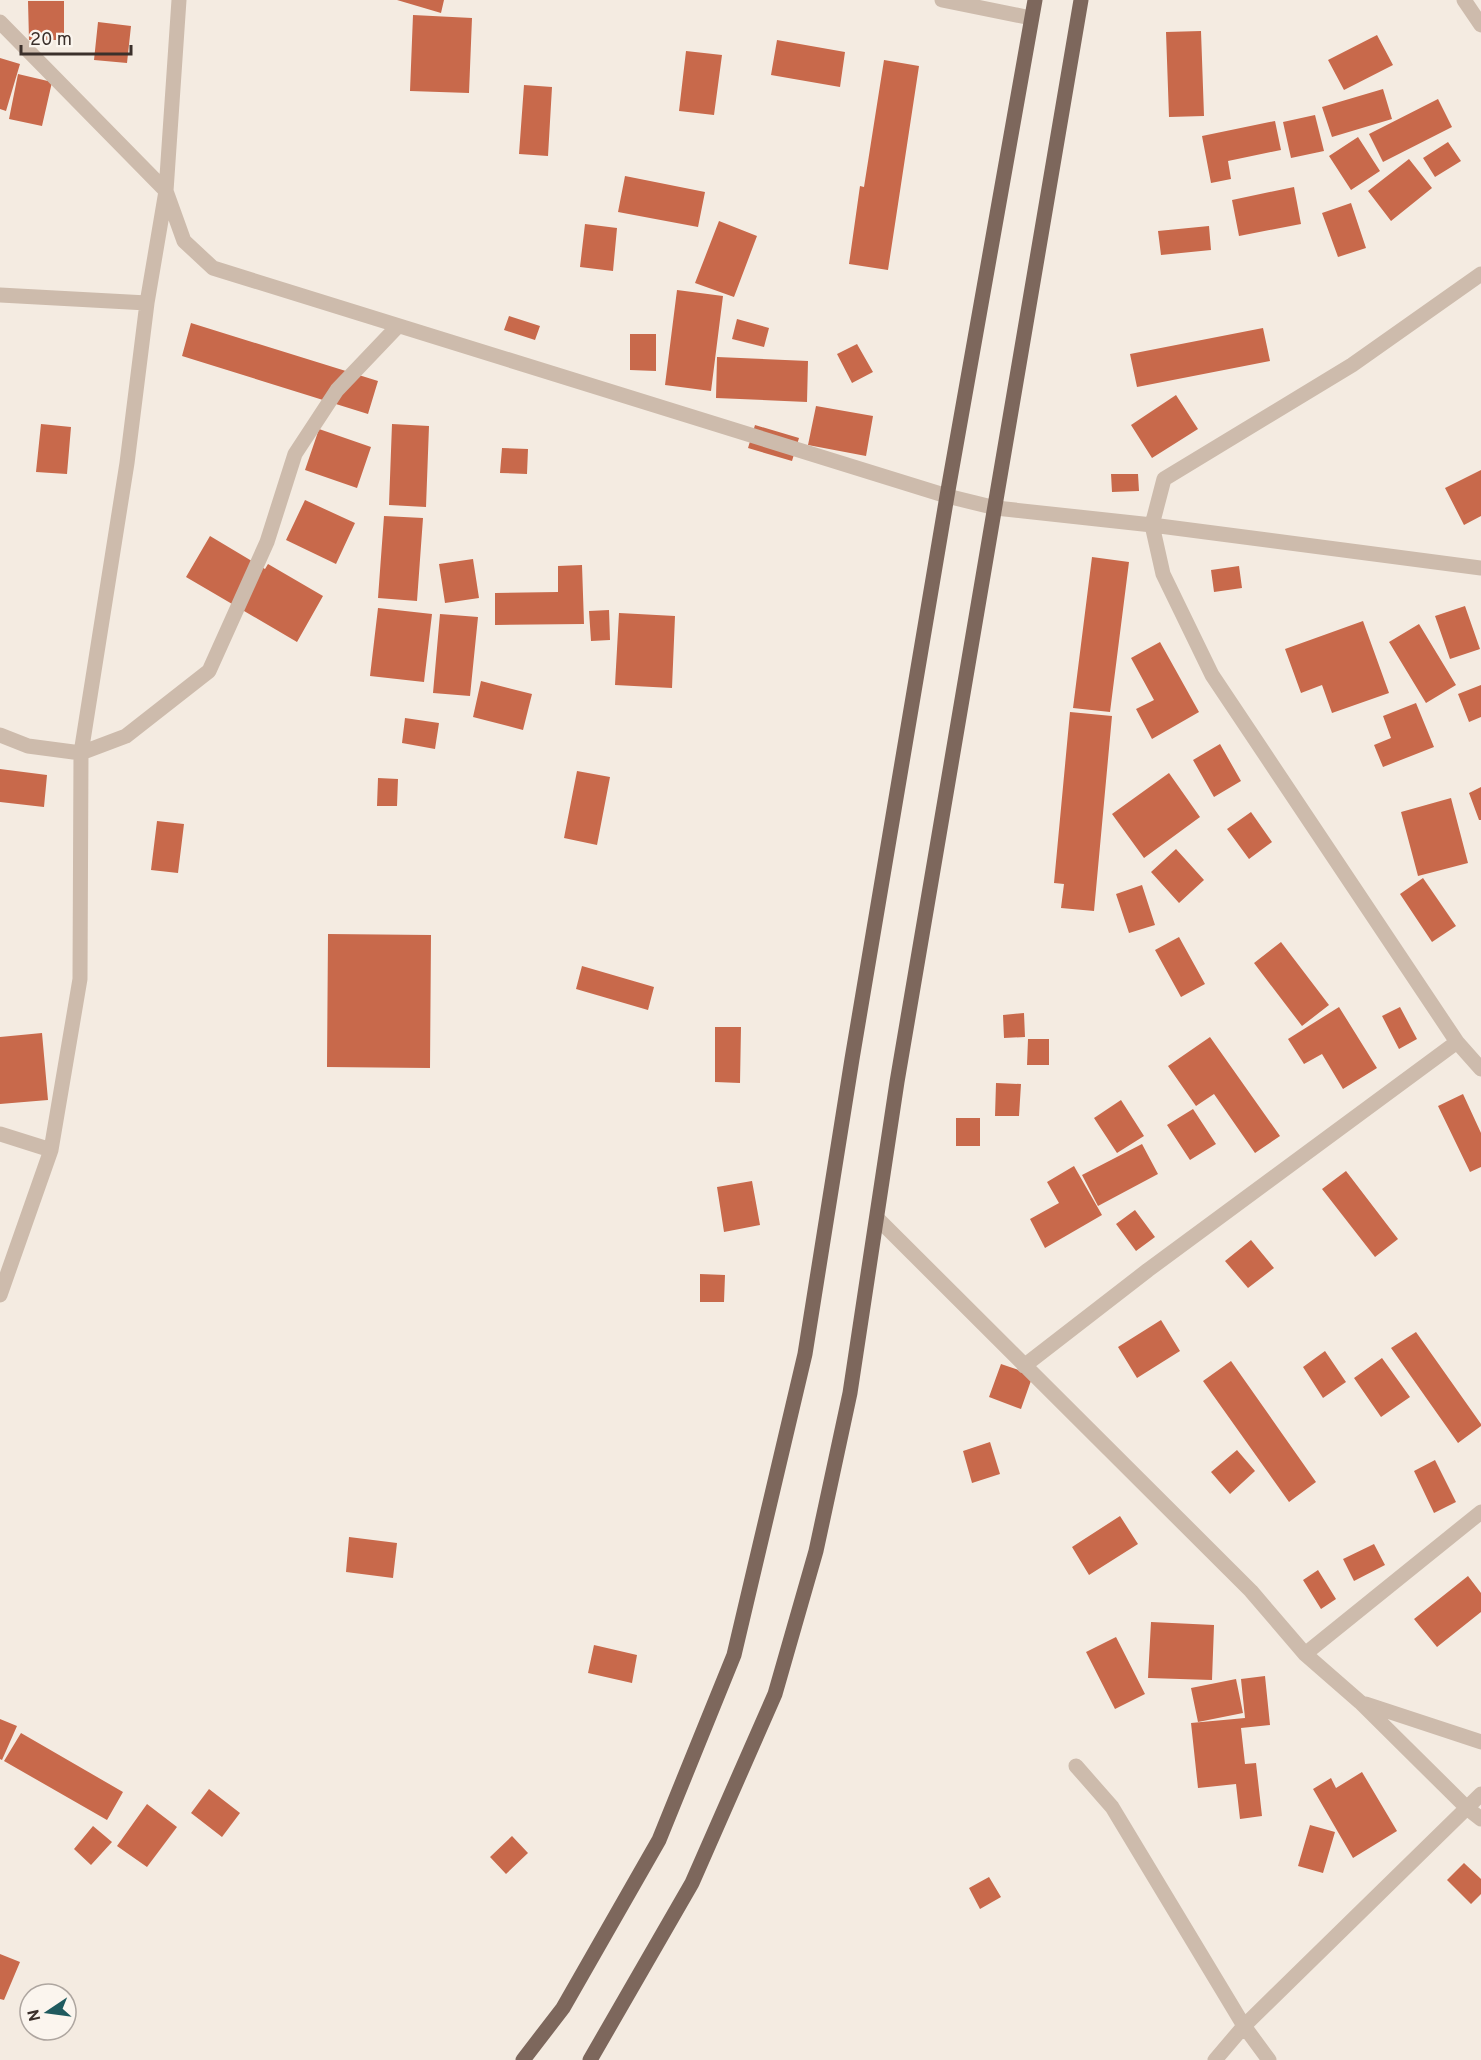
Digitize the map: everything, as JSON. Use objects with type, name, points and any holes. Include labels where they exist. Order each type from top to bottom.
[{"type":"main road","points":[[523,2060],[563,2008],[659,1840],[734,1655],[806,1354],[852,1059],[947,496],[1035,0]]},
{"type":"main road","points":[[590,2060],[692,1883],[775,1694],[816,1551],[848,1404],[901,1058],[1081,0]]},
{"type":"street","points":[[0,1295],[51,1150],[80,979],[81,753],[127,463],[147,303],[166,191],[179,0]]},
{"type":"street","points":[[942,0],[1031,18]]},
{"type":"street","points":[[1464,0],[1481,25]]},
{"type":"street","points":[[0,22],[166,191],[184,241],[213,268],[947,496],[996,508],[1152,525],[1481,568]]},
{"type":"street","points":[[1481,274],[1352,365],[1164,479],[1152,525],[1163,574],[1212,675],[1457,1042],[1481,1070]]},
{"type":"street","points":[[0,295],[147,303]]},
{"type":"street","points":[[0,735],[28,746],[81,753],[126,736],[209,671],[267,542],[295,454],[337,390],[398,326]]},
{"type":"street","points":[[1024,1366],[1148,1270],[1457,1042]]},
{"type":"street","points":[[0,1134],[51,1150]]},
{"type":"street","points":[[877,1218],[1251,1591],[1305,1654],[1360,1702],[1467,1808],[1481,1819]]},
{"type":"street","points":[[1305,1654],[1481,1512]]},
{"type":"street","points":[[1360,1702],[1481,1742]]},
{"type":"street","points":[[1076,1766],[1112,1807],[1244,2026],[1269,2060]]},
{"type":"street","points":[[1215,2060],[1244,2026],[1481,1794]]},
{"type":"building","points":[[397,0],[444,0],[441,13]]},
{"type":"building","points":[[28,1],[64,1],[64,40],[29,40]]},
{"type":"building","points":[[413,15],[472,18],[469,93],[410,91]]},
{"type":"building","points":[[98,22],[131,26],[127,63],[94,60]]},
{"type":"building","points":[[1201,31],[1204,116],[1169,117],[1166,32]]},
{"type":"building","points":[[1377,35],[1393,65],[1344,90],[1328,60]]},
{"type":"building","points":[[777,40],[845,52],[840,87],[771,75]]},
{"type":"building","points":[[686,51],[722,55],[714,115],[679,111]]},
{"type":"building","points":[[0,58],[20,64],[6,111],[0,109]]},
{"type":"building","points":[[884,60],[919,66],[888,270],[849,264],[860,186],[864,187]]},
{"type":"building","points":[[18,74],[52,82],[42,126],[9,119]]},
{"type":"building","points":[[524,85],[552,87],[548,156],[519,154]]},
{"type":"building","points":[[1383,89],[1392,119],[1332,137],[1322,107]]},
{"type":"building","points":[[1438,99],[1452,127],[1383,162],[1369,134]]},
{"type":"building","points":[[1315,115],[1324,151],[1291,158],[1283,122]]},
{"type":"building","points":[[1275,121],[1281,150],[1228,161],[1231,179],[1211,183],[1202,136]]},
{"type":"building","points":[[1358,137],[1380,171],[1351,190],[1329,156]]},
{"type":"building","points":[[1448,142],[1461,161],[1435,177],[1423,158]]},
{"type":"building","points":[[1409,159],[1432,188],[1391,221],[1368,191]]},
{"type":"building","points":[[625,176],[705,192],[698,227],[618,212]]},
{"type":"building","points":[[1294,187],[1301,224],[1239,236],[1232,200]]},
{"type":"building","points":[[1351,203],[1366,248],[1338,257],[1322,213]]},
{"type":"building","points":[[719,221],[757,236],[734,297],[695,283]]},
{"type":"building","points":[[585,224],[617,228],[613,271],[580,267]]},
{"type":"building","points":[[1209,226],[1211,250],[1161,255],[1158,231]]},
{"type":"building","points":[[677,290],[723,296],[711,391],[665,385]]},
{"type":"building","points":[[509,316],[540,326],[535,340],[504,330]]},
{"type":"building","points":[[737,319],[769,328],[764,347],[732,339]]},
{"type":"building","points":[[191,323],[378,381],[368,414],[182,356]]},
{"type":"building","points":[[1263,328],[1270,361],[1137,387],[1130,354]]},
{"type":"building","points":[[630,334],[656,334],[656,371],[630,370]]},
{"type":"building","points":[[857,344],[873,372],[852,383],[837,354]]},
{"type":"building","points":[[717,357],[808,361],[807,402],[716,398]]},
{"type":"building","points":[[1176,395],[1198,429],[1152,458],[1131,425]]},
{"type":"building","points":[[816,406],[873,416],[866,456],[808,445]]},
{"type":"building","points":[[41,424],[71,427],[67,474],[36,472]]},
{"type":"building","points":[[392,424],[429,426],[426,507],[389,505]]},
{"type":"building","points":[[755,425],[799,438],[792,461],[748,448]]},
{"type":"building","points":[[319,429],[371,447],[357,488],[305,470]]},
{"type":"building","points":[[502,448],[528,449],[527,474],[500,473]]},
{"type":"building","points":[[1481,470],[1481,516],[1464,525],[1445,488]]},
{"type":"building","points":[[1111,474],[1138,474],[1139,491],[1112,492]]},
{"type":"building","points":[[305,500],[355,523],[336,564],[286,540]]},
{"type":"building","points":[[384,516],[423,518],[417,601],[378,598]]},
{"type":"building","points":[[210,536],[265,569],[268,564],[323,596],[297,642],[186,577]]},
{"type":"building","points":[[1092,557],[1129,562],[1110,712],[1073,708]]},
{"type":"building","points":[[473,559],[479,598],[445,603],[439,564]]},
{"type":"building","points":[[582,565],[584,624],[495,625],[495,593],[558,592],[558,566]]},
{"type":"building","points":[[1239,566],[1242,588],[1214,592],[1211,570]]},
{"type":"building","points":[[1465,606],[1480,649],[1450,659],[1435,616]]},
{"type":"building","points":[[378,608],[432,614],[424,682],[370,676]]},
{"type":"building","points":[[609,610],[610,640],[591,641],[589,611]]},
{"type":"building","points":[[619,613],[675,616],[672,688],[615,685]]},
{"type":"building","points":[[440,614],[478,617],[470,696],[433,693]]},
{"type":"building","points":[[1363,621],[1389,693],[1332,713],[1322,685],[1301,693],[1285,649]]},
{"type":"building","points":[[1419,624],[1456,685],[1426,703],[1389,642]]},
{"type":"building","points":[[1160,642],[1199,712],[1152,739],[1136,709],[1154,700],[1131,658]]},
{"type":"building","points":[[481,681],[532,694],[523,730],[473,717]]},
{"type":"building","points":[[1481,685],[1481,717],[1469,722],[1458,694]]},
{"type":"building","points":[[1416,703],[1434,747],[1383,767],[1374,745],[1391,738],[1383,716]]},
{"type":"building","points":[[1070,712],[1112,716],[1094,911],[1061,908],[1064,884],[1054,883]]},
{"type":"building","points":[[405,718],[439,723],[435,749],[402,743]]},
{"type":"building","points":[[1220,744],[1241,781],[1214,797],[1193,760]]},
{"type":"building","points":[[0,769],[47,775],[44,807],[0,802]]},
{"type":"building","points":[[577,771],[610,777],[597,845],[564,838]]},
{"type":"building","points":[[1169,773],[1200,817],[1144,858],[1112,814]]},
{"type":"building","points":[[378,778],[398,779],[397,806],[377,806]]},
{"type":"building","points":[[1481,787],[1481,820],[1479,820],[1469,793]]},
{"type":"building","points":[[1451,798],[1468,863],[1418,876],[1401,812]]},
{"type":"building","points":[[1251,812],[1272,842],[1249,859],[1227,829]]},
{"type":"building","points":[[157,821],[184,824],[178,873],[151,870]]},
{"type":"building","points":[[1176,849],[1204,880],[1179,903],[1151,872]]},
{"type":"building","points":[[1423,878],[1456,926],[1432,942],[1400,894]]},
{"type":"building","points":[[1142,885],[1155,925],[1129,933],[1116,894]]},
{"type":"building","points":[[328,934],[431,935],[430,1068],[327,1067]]},
{"type":"building","points":[[1179,937],[1205,984],[1181,997],[1155,950]]},
{"type":"building","points":[[1281,942],[1329,1005],[1302,1026],[1254,963]]},
{"type":"building","points":[[582,966],[654,987],[648,1010],[576,989]]},
{"type":"building","points":[[1339,1007],[1377,1068],[1343,1089],[1322,1054],[1304,1064],[1288,1039]]},
{"type":"building","points":[[1400,1007],[1417,1039],[1399,1049],[1382,1016]]},
{"type":"building","points":[[1024,1013],[1025,1037],[1004,1038],[1003,1015]]},
{"type":"building","points":[[715,1027],[741,1027],[740,1083],[715,1082]]},
{"type":"building","points":[[42,1033],[48,1100],[0,1104],[0,1037]]},
{"type":"building","points":[[1210,1037],[1280,1136],[1255,1153],[1214,1094],[1196,1106],[1168,1066]]},
{"type":"building","points":[[1028,1039],[1049,1039],[1049,1065],[1027,1065]]},
{"type":"building","points":[[996,1083],[1021,1084],[1019,1116],[995,1116]]},
{"type":"building","points":[[1463,1094],[1481,1133],[1481,1167],[1470,1172],[1438,1106]]},
{"type":"building","points":[[1121,1100],[1144,1136],[1117,1153],[1094,1118]]},
{"type":"building","points":[[1193,1109],[1216,1144],[1190,1160],[1167,1125]]},
{"type":"building","points":[[956,1118],[980,1118],[980,1146],[956,1146]]},
{"type":"building","points":[[1142,1144],[1158,1174],[1098,1206],[1082,1175]]},
{"type":"building","points":[[1074,1166],[1102,1215],[1045,1248],[1030,1219],[1059,1203],[1047,1182]]},
{"type":"building","points":[[1346,1171],[1398,1239],[1375,1257],[1322,1189]]},
{"type":"building","points":[[752,1181],[760,1225],[724,1232],[717,1187]]},
{"type":"building","points":[[1135,1210],[1155,1237],[1136,1251],[1116,1224]]},
{"type":"building","points":[[1251,1240],[1274,1268],[1248,1288],[1225,1261]]},
{"type":"building","points":[[700,1274],[725,1275],[724,1302],[700,1302]]},
{"type":"building","points":[[1161,1320],[1180,1351],[1137,1378],[1118,1347]]},
{"type":"building","points":[[1416,1332],[1481,1424],[1458,1443],[1391,1348]]},
{"type":"building","points":[[1325,1351],[1346,1382],[1323,1398],[1303,1367]]},
{"type":"building","points":[[1382,1358],[1410,1397],[1381,1417],[1354,1378]]},
{"type":"building","points":[[1231,1361],[1316,1482],[1289,1502],[1203,1381]]},
{"type":"building","points":[[1001,1364],[1033,1375],[1021,1409],[989,1397]]},
{"type":"building","points":[[990,1442],[1000,1474],[972,1483],[963,1451]]},
{"type":"building","points":[[1237,1450],[1255,1471],[1230,1494],[1211,1472]]},
{"type":"building","points":[[1435,1460],[1456,1502],[1434,1513],[1414,1471]]},
{"type":"building","points":[[1120,1516],[1138,1544],[1089,1575],[1072,1547]]},
{"type":"building","points":[[349,1537],[397,1543],[393,1578],[346,1572]]},
{"type":"building","points":[[1374,1544],[1385,1565],[1354,1581],[1343,1559]]},
{"type":"building","points":[[1318,1570],[1336,1599],[1321,1609],[1303,1580]]},
{"type":"building","points":[[1468,1576],[1481,1593],[1481,1612],[1437,1647],[1414,1619]]},
{"type":"building","points":[[1151,1622],[1214,1625],[1212,1680],[1148,1678]]},
{"type":"building","points":[[1116,1637],[1145,1694],[1115,1709],[1086,1652]]},
{"type":"building","points":[[594,1645],[637,1655],[632,1683],[588,1673]]},
{"type":"building","points":[[1265,1676],[1270,1725],[1241,1728],[1245,1764],[1256,1763],[1262,1816],[1240,1819],[1236,1784],[1198,1788],[1191,1723],[1245,1718],[1241,1679]]},
{"type":"building","points":[[1236,1679],[1243,1713],[1198,1722],[1191,1688]]},
{"type":"building","points":[[0,1719],[17,1726],[2,1760],[0,1759]]},
{"type":"building","points":[[21,1733],[123,1792],[107,1820],[4,1761]]},
{"type":"building","points":[[1362,1772],[1397,1831],[1353,1858],[1313,1789],[1331,1778],[1336,1788]]},
{"type":"building","points":[[209,1789],[240,1813],[222,1837],[191,1813]]},
{"type":"building","points":[[147,1804],[177,1827],[147,1867],[117,1846]]},
{"type":"building","points":[[1310,1825],[1335,1832],[1323,1873],[1298,1866]]},
{"type":"building","points":[[93,1826],[112,1842],[91,1865],[74,1849]]},
{"type":"building","points":[[512,1836],[528,1853],[506,1874],[490,1857]]},
{"type":"building","points":[[1464,1863],[1481,1879],[1481,1894],[1471,1904],[1447,1880]]},
{"type":"building","points":[[989,1877],[1001,1897],[980,1909],[969,1888]]},
{"type":"building","points":[[0,1954],[20,1962],[4,2000],[0,1999]]}]
